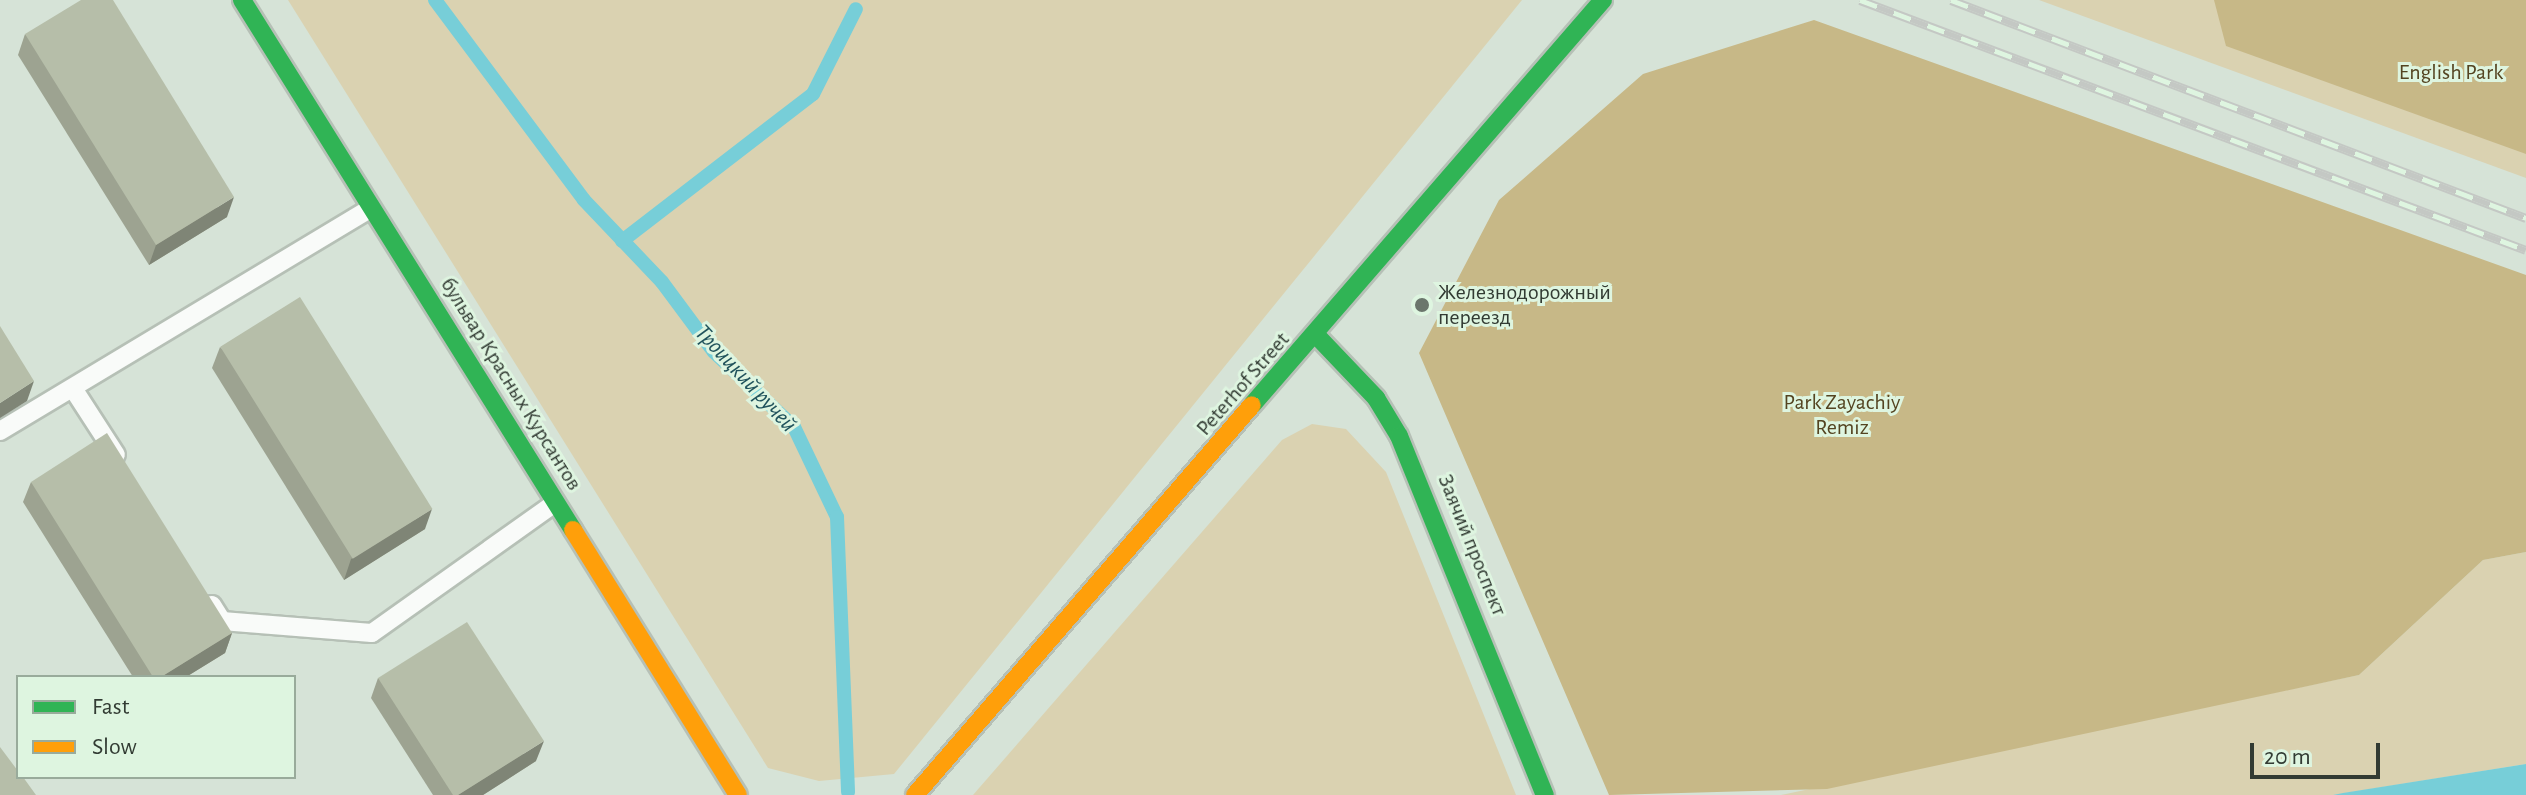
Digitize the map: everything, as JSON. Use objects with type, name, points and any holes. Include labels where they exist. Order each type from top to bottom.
[{"type":"main road","name":"бульвар Красных Курсантов","points":[[242,0],[738,795]]},
{"type":"main road","name":"Peterhof Street","points":[[915,795],[1317,336],[1603,0]]},
{"type":"main road","name":"Заячий проспект","points":[[1317,336],[1376,398],[1404,446],[1545,795]]},
{"type":"lane","points":[[0,431],[74,390],[371,208]]},
{"type":"lane","points":[[74,390],[132,480]]},
{"type":"lane","points":[[197,582],[222,621],[372,633],[557,502]]},
{"type":"green space","points":[[288,0],[1522,0],[894,774],[819,781],[768,768]]},
{"type":"green space","name":"English Park","points":[[2039,0],[2526,0],[2526,178]]},
{"type":"green space","name":"English Park","points":[[2214,0],[2526,0],[2526,154],[2226,46]]},
{"type":"green space","name":"Park Zayachiy Remiz","points":[[1814,20],[2526,275],[2526,552],[2483,560],[2359,675],[1827,789],[1609,795],[1419,353],[1499,200],[1643,74]]},
{"type":"green space","points":[[1312,424],[1346,429],[1386,472],[1516,795],[973,795],[1282,440]]},
{"type":"green space","points":[[2526,552],[2526,764],[2333,795],[1781,795],[2359,675],[2483,560]]},
{"type":"water","points":[[2526,764],[2526,795],[2333,795],[2343,793]]},
{"type":"building","points":[[81,0],[113,0],[234,197],[156,245],[25,34]]},
{"type":"building","points":[[300,297],[432,509],[353,559],[220,347]]},
{"type":"building","points":[[0,326],[34,381],[0,403]]},
{"type":"building","points":[[107,433],[232,633],[164,675],[152,675],[31,482]]},
{"type":"building","points":[[467,622],[544,741],[458,795],[453,795],[378,678]]},
{"type":"building","points":[[0,747],[16,768],[16,779],[24,779],[36,795],[0,795]]},
{"type":"waterway","name":"Троицкий ручей","points":[[435,0],[584,200],[662,282],[714,352],[794,427],[837,517],[848,792]]},
{"type":"waterway","points":[[622,241],[813,94],[856,9]]},
{"type":"railway","points":[[1860,0],[2526,250]]},
{"type":"railway","points":[[1951,0],[2526,218]]},
{"type":"traffic: fast","points":[[242,0],[573,530]]},
{"type":"traffic: fast","points":[[1252,405],[1603,0]]},
{"type":"traffic: fast","points":[[1317,336],[1376,398],[1399,436],[1545,795]]},
{"type":"traffic: slow","points":[[915,795],[1252,405]]},
{"type":"traffic: slow","points":[[573,530],[738,795]]},
{"type":"place","name":"Железнодорожный переезд","points":[[1422,305]]}]
